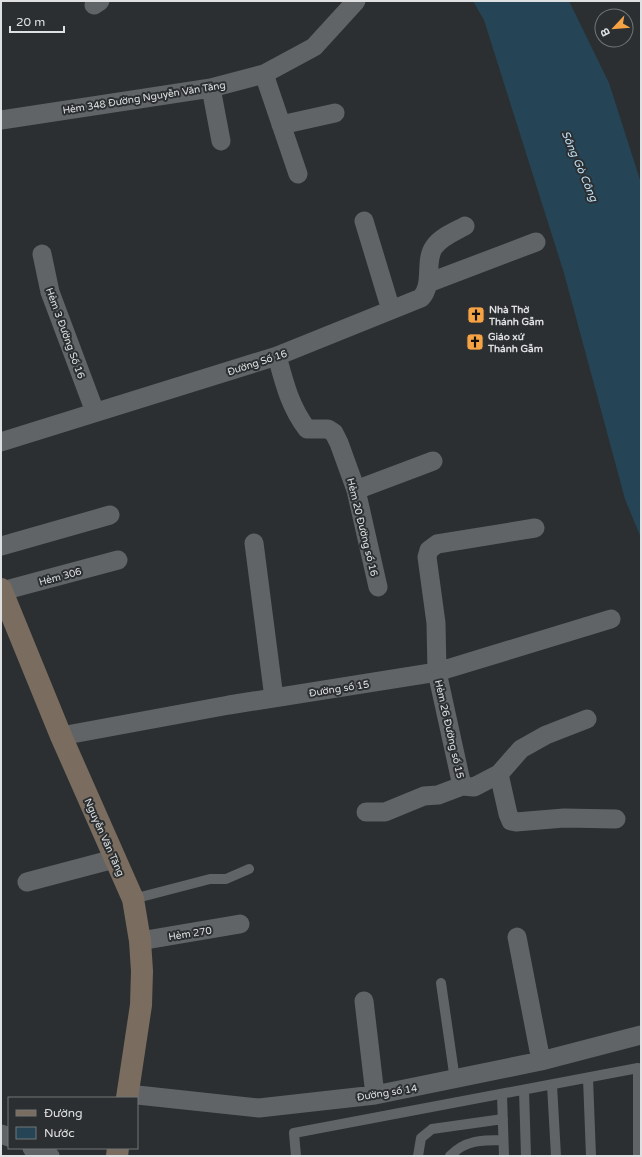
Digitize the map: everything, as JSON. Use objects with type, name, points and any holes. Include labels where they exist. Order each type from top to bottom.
[{"type":"main road","name":"Nguyễn Văn Tăng","points":[[2,590],[61,736],[133,900],[140,941],[141,1005],[127,1096]]},
{"type":"street","name":"Hẻm 348 Đường Nguyễn Văn Tăng","points":[[1,120],[211,88],[264,74],[314,47],[356,1]]},
{"type":"street","points":[[264,74],[298,174]]},
{"type":"street","points":[[211,88],[221,140]]},
{"type":"street","points":[[281,125],[335,113]]},
{"type":"street","points":[[364,220],[391,310]]},
{"type":"street","name":"Đường Số 16","points":[[1,442],[278,356],[421,298],[427,291],[433,249],[442,239],[465,226]]},
{"type":"street","points":[[428,283],[536,242]]},
{"type":"street","name":"Hẻm 3 Đường Số 16","points":[[42,254],[50,292],[95,412]]},
{"type":"street","name":"Hẻm 20 Đường số 16","points":[[278,356],[288,396],[300,420],[307,429],[328,429],[334,433],[356,490],[378,587]]},
{"type":"street","points":[[356,490],[433,461]]},
{"type":"street","points":[[1,546],[110,515]]},
{"type":"street","name":"Hẻm 26 Đường số 15","points":[[535,528],[437,544],[429,550],[428,557],[436,623],[437,672],[462,786],[474,787],[499,774],[521,749],[546,735],[587,719]]},
{"type":"street","points":[[254,544],[274,698]]},
{"type":"street","name":"Hẻm 306","points":[[2,590],[118,560]]},
{"type":"street","name":"Đường số 15","points":[[61,736],[274,698],[437,672],[611,619]]},
{"type":"street","points":[[499,774],[503,787],[504,799],[511,820],[523,823],[564,818],[616,819]]},
{"type":"street","points":[[366,812],[385,812],[424,796],[438,795],[462,786]]},
{"type":"street","points":[[27,882],[114,859]]},
{"type":"street","name":"Hẻm 270","points":[[140,941],[240,924]]},
{"type":"street","points":[[517,937],[541,1061]]},
{"type":"street","points":[[364,1001],[375,1095]]},
{"type":"street","name":"Đường số 14","points":[[138,1097],[258,1108],[375,1095],[455,1080],[541,1061],[641,1034]]},
{"type":"street","name":"Đường số 14","points":[[127,1096],[138,1097]]},
{"type":"street","points":[[34,1149],[50,1156]]},
{"type":"lane","points":[[133,900],[210,879],[226,879],[249,869]]},
{"type":"lane","points":[[441,983],[455,1080]]},
{"type":"lane","points":[[296,1156],[294,1133],[502,1095],[638,1068],[638,1156]]},
{"type":"lane","points":[[588,1078],[591,1156]]},
{"type":"lane","points":[[552,1085],[556,1156]]},
{"type":"lane","points":[[524,1090],[526,1156]]},
{"type":"lane","points":[[502,1095],[504,1156]]},
{"type":"lane","points":[[418,1156],[421,1138],[432,1129],[503,1120]]},
{"type":"lane","points":[[450,1156],[464,1144],[477,1140],[503,1140]]},
{"type":"water","name":"Sông Gò Công","points":[[473,1],[569,1],[609,83],[641,183],[641,538],[625,499],[564,273],[484,20]]},
{"type":"place","name":"Nhà Thờ Thánh Gẫm","points":[[476,315]]},
{"type":"place","name":"Giáo xứ Thánh Gẫm","points":[[475,342]]}]
